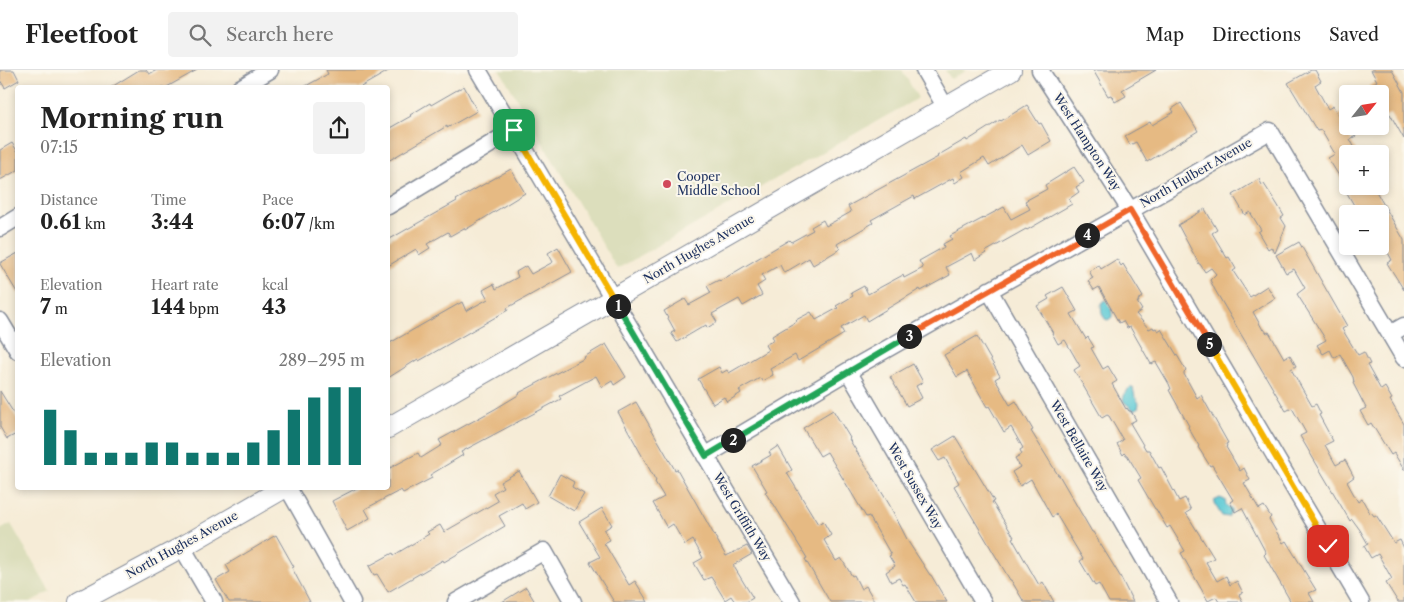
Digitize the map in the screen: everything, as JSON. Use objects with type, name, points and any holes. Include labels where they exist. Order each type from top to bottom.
[{"type":"street","points":[[245,85],[270,70]]},
{"type":"street","name":"West Griffith Way","points":[[478,70],[792,602]]},
{"type":"street","points":[[924,70],[946,108]]},
{"type":"street","name":"North Hughes Avenue","points":[[390,427],[1011,70]]},
{"type":"street","name":"West Hampton Way","points":[[1040,70],[1130,210],[1361,602]]},
{"type":"street","points":[[390,205],[514,130]]},
{"type":"street","name":"North Hulbert Avenue","points":[[706,456],[848,371],[1270,131],[1397,330]]},
{"type":"street","points":[[0,228],[15,219]]},
{"type":"street","name":"West Bellaire Way","points":[[989,290],[1170,602]]},
{"type":"street","points":[[0,321],[15,346]]},
{"type":"street","points":[[1397,330],[1404,358]]},
{"type":"street","name":"West Sussex Way","points":[[848,371],[983,602]]},
{"type":"street","name":"North Hughes Avenue","points":[[79,602],[182,547],[281,490]]},
{"type":"street","points":[[289,490],[352,602]]},
{"type":"street","points":[[182,547],[214,602]]},
{"type":"street","points":[[456,602],[544,551],[573,602]]},
{"type":"shaded area","name":"Cooper Middle School","points":[[500,70],[902,70],[918,98],[617,269]]},
{"type":"shaded area","points":[[945,70],[967,70],[951,79]]},
{"type":"shaded area","points":[[11,524],[50,591],[31,602],[0,602],[0,530]]},
{"type":"water","points":[[1105,300],[1109,301],[1112,311],[1112,317],[1108,320],[1105,319],[1102,313],[1101,305]]},
{"type":"water","points":[[1133,388],[1139,403],[1138,408],[1134,410],[1123,399],[1126,391]]},
{"type":"water","points":[[1220,498],[1225,500],[1226,505],[1232,510],[1228,517],[1222,516],[1214,503],[1214,501]]},
{"type":"building","points":[[0,70],[14,70],[19,80],[5,88],[0,80]]},
{"type":"building","points":[[139,70],[146,70],[149,74],[157,70],[197,70],[170,85],[115,85]]},
{"type":"building","points":[[326,70],[390,70],[364,85],[308,85],[328,74]]},
{"type":"building","points":[[1093,70],[1156,70],[1122,90],[1126,96],[1115,102],[1111,95],[1108,96]]},
{"type":"building","points":[[1311,70],[1315,70],[1321,81],[1315,85],[1328,109],[1333,106],[1339,114],[1339,135],[1356,136],[1350,139],[1353,145],[1339,145],[1339,176],[1328,158],[1335,154],[1321,130],[1317,131],[1288,83]]},
{"type":"building","points":[[1371,70],[1392,70],[1404,92],[1404,139],[1389,114],[1389,85],[1371,85],[1377,81]]},
{"type":"building","points":[[464,86],[477,111],[447,128],[447,126],[390,160],[390,128],[430,103],[431,105]]},
{"type":"building","points":[[1181,103],[1198,131],[1147,162],[1136,142],[1130,145],[1125,136],[1150,122],[1152,125],[1174,112],[1172,109]]},
{"type":"building","points":[[1027,105],[1039,124],[1041,123],[1051,141],[1028,155],[1022,145],[989,166],[984,158],[961,172],[964,177],[955,183],[953,178],[915,199],[914,196],[871,220],[873,223],[837,244],[840,249],[813,265],[809,258],[784,273],[780,265],[762,275],[765,281],[757,286],[762,295],[743,306],[739,299],[712,314],[717,322],[707,328],[706,325],[677,342],[671,333],[675,331],[664,311],[685,299],[689,305],[711,293],[707,286],[720,281],[789,240],[791,242],[813,230],[811,227],[823,220],[826,226],[851,212],[848,206],[938,157],[966,139],[967,141]]},
{"type":"building","points":[[12,143],[15,148],[15,172],[0,180],[0,150]]},
{"type":"building","points":[[1074,167],[1084,182],[1076,187],[1079,192],[1069,199],[1072,204],[985,252],[975,260],[972,253],[946,267],[950,275],[921,291],[920,289],[867,321],[864,315],[841,328],[844,334],[798,361],[795,355],[770,369],[773,375],[762,381],[760,378],[739,390],[741,393],[727,402],[724,397],[713,404],[698,379],[719,367],[722,373],[727,370],[729,373],[768,350],[765,345],[774,340],[772,336],[811,312],[816,320],[838,308],[836,306],[853,296],[851,293],[864,286],[868,294],[903,275],[904,278],[923,268],[919,261],[944,247],[943,244],[952,239],[950,236],[1004,207],[1011,219],[1030,209],[1025,201],[1047,189],[1045,185]]},
{"type":"building","points":[[511,169],[525,193],[465,230],[464,228],[450,236],[448,232],[427,244],[430,248],[419,255],[416,249],[390,265],[390,239]]},
{"type":"building","points":[[1259,179],[1284,216],[1281,218],[1286,226],[1275,253],[1271,247],[1268,249],[1258,232],[1261,230],[1250,212],[1245,215],[1233,195]]},
{"type":"building","points":[[1348,195],[1378,195],[1384,205],[1354,205]]},
{"type":"building","points":[[1205,209],[1217,230],[1212,233],[1227,258],[1229,257],[1236,269],[1233,271],[1250,297],[1267,286],[1275,298],[1253,312],[1263,330],[1267,333],[1269,332],[1284,358],[1290,355],[1296,366],[1291,369],[1312,406],[1316,404],[1321,414],[1319,415],[1333,441],[1325,445],[1336,465],[1345,460],[1354,477],[1347,482],[1358,502],[1362,499],[1370,513],[1374,516],[1376,515],[1394,543],[1400,540],[1404,548],[1404,602],[1398,602],[1386,583],[1392,579],[1378,554],[1371,558],[1364,546],[1368,544],[1360,530],[1352,519],[1350,521],[1300,436],[1306,433],[1292,408],[1286,411],[1215,290],[1210,280],[1216,274],[1211,268],[1205,272],[1178,225]]},
{"type":"building","points":[[1389,214],[1404,240],[1404,290],[1387,263],[1392,260],[1389,254]]},
{"type":"building","points":[[1299,242],[1347,326],[1342,329],[1358,355],[1364,352],[1370,364],[1367,365],[1381,390],[1385,387],[1404,424],[1404,470],[1394,453],[1391,455],[1371,423],[1368,425],[1360,411],[1366,408],[1353,383],[1353,377],[1340,354],[1334,358],[1330,350],[1323,354],[1317,345],[1326,340],[1297,294],[1305,288],[1294,269],[1286,273],[1276,255]]},
{"type":"building","points":[[558,247],[572,272],[390,377],[390,343],[462,302],[466,311],[488,299],[483,290],[494,284],[496,289],[518,277],[516,272],[526,266],[531,274],[553,262],[548,253]]},
{"type":"building","points":[[15,255],[15,289],[0,264]]},
{"type":"building","points":[[1117,259],[1121,266],[1123,264],[1143,297],[1137,302],[1142,310],[1136,314],[1149,329],[1153,327],[1158,331],[1161,329],[1186,370],[1184,374],[1197,398],[1201,395],[1228,443],[1226,447],[1240,471],[1244,468],[1250,480],[1244,483],[1259,509],[1264,506],[1283,543],[1286,541],[1316,590],[1309,593],[1314,602],[1291,602],[1264,555],[1266,553],[1242,508],[1235,512],[1230,502],[1233,500],[1212,465],[1210,466],[1198,447],[1189,426],[1169,390],[1171,389],[1169,384],[1156,362],[1151,364],[1130,327],[1127,328],[1123,321],[1119,323],[1099,287],[1094,290],[1088,281],[1093,278],[1089,271],[1099,265],[1101,269]]},
{"type":"building","points":[[1063,287],[1077,311],[1071,314],[1086,339],[1088,337],[1094,347],[1091,348],[1103,369],[1108,366],[1117,381],[1112,384],[1126,409],[1131,411],[1136,420],[1130,423],[1146,450],[1149,450],[1159,468],[1161,467],[1179,501],[1185,498],[1191,510],[1186,513],[1214,558],[1206,562],[1217,581],[1226,576],[1230,585],[1237,581],[1243,593],[1239,595],[1243,602],[1219,602],[1216,597],[1208,601],[1181,553],[1185,551],[1170,526],[1167,528],[1138,480],[1141,478],[1127,455],[1125,453],[1123,455],[1117,444],[1123,440],[1109,416],[1107,415],[1102,418],[1074,370],[1080,366],[1065,340],[1058,344],[1037,306],[1049,299],[1047,296]]},
{"type":"building","points":[[977,336],[1000,376],[995,379],[1010,405],[1016,401],[1033,430],[1031,431],[1120,576],[1133,602],[1109,602],[1099,584],[1095,586],[1080,561],[1083,559],[1056,514],[1052,517],[1031,479],[1020,486],[1012,472],[1020,467],[1015,458],[1022,454],[1020,450],[1023,448],[1011,427],[1004,432],[989,406],[987,407],[967,371],[957,377],[944,355]]},
{"type":"building","points":[[606,344],[626,377],[614,385],[612,381],[602,387],[596,376],[559,396],[561,399],[461,452],[463,455],[430,475],[432,478],[403,493],[401,490],[365,509],[370,518],[347,531],[332,501],[353,490],[390,490],[390,468],[418,453],[421,458],[442,445],[439,440]]},
{"type":"building","points":[[913,364],[923,382],[916,386],[922,398],[907,406],[890,377]]},
{"type":"building","points":[[0,391],[15,415],[15,435],[7,439],[0,427]]},
{"type":"building","points":[[636,402],[675,470],[677,469],[726,556],[747,546],[752,554],[733,565],[753,598],[746,602],[735,602],[731,596],[725,600],[711,577],[704,580],[694,563],[703,558],[693,540],[685,545],[673,524],[667,528],[653,503],[664,497],[618,412]]},
{"type":"building","points":[[833,410],[889,504],[909,543],[947,602],[916,602],[899,578],[891,582],[886,572],[895,566],[889,556],[891,555],[869,516],[866,517],[827,452],[820,456],[803,428]]},
{"type":"building","points":[[955,436],[994,501],[992,502],[1014,537],[1012,538],[1039,585],[1043,582],[1054,602],[1024,602],[954,486],[959,483],[945,458],[939,461],[932,450]]},
{"type":"building","points":[[778,446],[792,470],[787,473],[818,524],[823,521],[831,535],[824,540],[836,561],[841,558],[852,576],[854,575],[861,589],[866,586],[875,602],[830,602],[805,559],[807,558],[765,492],[767,491],[752,466],[771,455],[769,452]]},
{"type":"building","points":[[519,471],[537,502],[525,509],[522,503],[499,516],[505,526],[388,592],[377,574],[374,575],[369,566],[393,553],[394,555],[429,534],[427,532],[440,525],[444,532],[498,501],[493,493],[503,487],[500,482]]},
{"type":"building","points":[[560,474],[574,482],[572,487],[584,494],[574,511],[548,496]]},
{"type":"building","points":[[602,508],[612,525],[604,530],[610,540],[604,543],[629,585],[635,581],[648,602],[614,602],[590,562],[600,557],[579,522]]},
{"type":"building","points":[[276,535],[294,567],[292,568],[310,602],[229,602],[216,580],[230,572],[226,565]]},
{"type":"building","points":[[526,587],[535,602],[502,602]]},
{"type":"place","name":"Cooper Middle School","points":[[667,184]]},
{"type":"route","points":[[514,130],[706,456],[848,371],[1130,210],[1328,546]]}]
